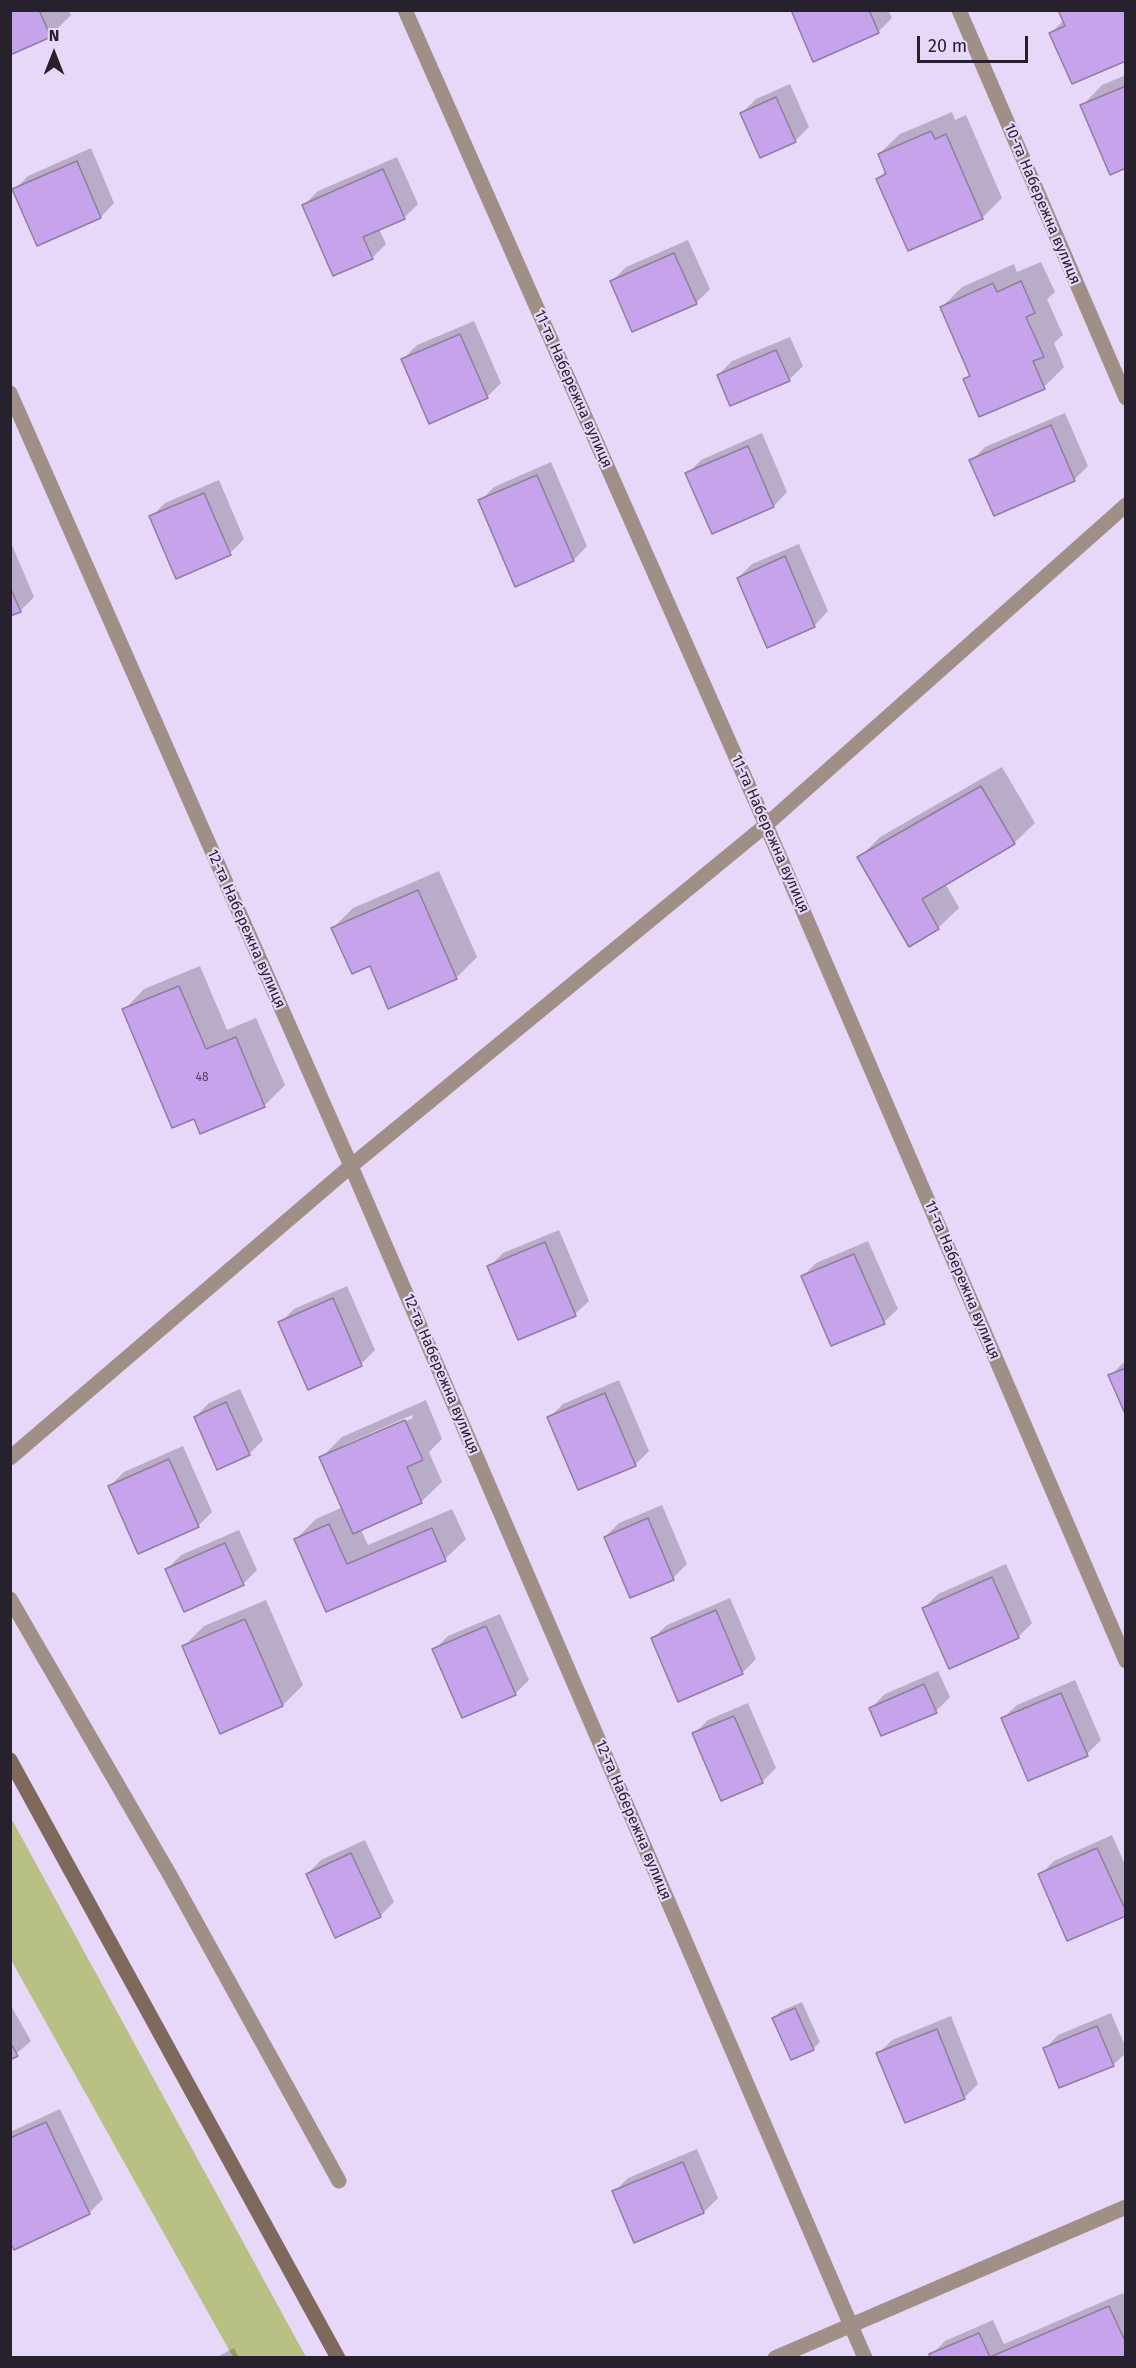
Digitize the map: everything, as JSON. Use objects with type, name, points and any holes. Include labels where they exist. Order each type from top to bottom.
[{"type":"street","name":"11-та Набережна вулиця","points":[[405,10],[766,825],[1125,1661]]},
{"type":"street","name":"10-та Набережна вулиця","points":[[959,10],[1125,398]]},
{"type":"street","name":"12-та Набережна вулиця","points":[[10,393],[351,1166],[865,2358]]},
{"type":"street","points":[[10,1458],[351,1166],[766,825],[1125,505]]},
{"type":"street","points":[[10,1599],[171,1877],[339,2181]]},
{"type":"street","points":[[10,1760],[338,2358]]},
{"type":"street","points":[[775,2358],[1125,2207]]},
{"type":"green space","points":[[10,1818],[306,2357],[233,2357],[11,1960]]},
{"type":"building","points":[[10,10],[39,10],[51,37],[10,55]]},
{"type":"building","points":[[791,10],[869,10],[879,33],[813,62]]},
{"type":"building","points":[[1058,10],[1126,10],[1126,61],[1072,84],[1049,33],[1065,26]]},
{"type":"building","points":[[1126,86],[1126,168],[1110,175],[1080,105]]},
{"type":"building","points":[[776,97],[796,142],[760,158],[740,113]]},
{"type":"building","points":[[931,131],[935,139],[946,134],[983,219],[908,251],[876,179],[886,174],[878,154]]},
{"type":"building","points":[[77,161],[101,218],[37,246],[12,189]]},
{"type":"building","points":[[383,169],[405,219],[363,237],[373,259],[333,276],[302,205]]},
{"type":"building","points":[[674,253],[697,304],[632,332],[610,281]]},
{"type":"building","points":[[1021,281],[1035,313],[1026,317],[1044,357],[1033,361],[1045,389],[979,417],[963,379],[970,376],[940,307],[993,283],[997,292]]},
{"type":"building","points":[[460,334],[488,398],[429,424],[401,359]]},
{"type":"building","points":[[776,350],[790,381],[730,406],[717,375]]},
{"type":"building","points":[[1051,425],[1075,481],[994,516],[969,460]]},
{"type":"building","points":[[748,446],[774,507],[712,534],[685,473]]},
{"type":"building","points":[[537,475],[574,561],[515,587],[478,500]]},
{"type":"building","points":[[204,493],[231,555],[176,579],[149,516]]},
{"type":"building","points":[[785,556],[815,627],[767,648],[737,578]]},
{"type":"building","points":[[10,587],[21,612],[10,616]]},
{"type":"building","points":[[981,786],[1015,844],[922,899],[939,929],[909,947],[857,857]]},
{"type":"building","points":[[418,890],[457,979],[388,1009],[370,966],[352,974],[331,928]]},
{"type":"building","points":[[179,986],[206,1049],[236,1037],[265,1107],[200,1134],[194,1119],[172,1128],[122,1009]]},
{"type":"building","points":[[545,1242],[576,1316],[518,1340],[487,1266]]},
{"type":"building","points":[[854,1254],[885,1324],[831,1346],[801,1276]]},
{"type":"building","points":[[333,1298],[362,1366],[308,1390],[278,1322]]},
{"type":"building","points":[[1126,1368],[1126,1416],[1108,1375]]},
{"type":"building","points":[[605,1393],[636,1466],[578,1490],[547,1417]]},
{"type":"building","points":[[226,1402],[250,1455],[217,1470],[194,1417]]},
{"type":"building","points":[[405,1420],[423,1460],[407,1467],[422,1503],[353,1534],[319,1457]]},
{"type":"building","points":[[169,1459],[199,1527],[138,1554],[108,1486]]},
{"type":"building","points":[[648,1518],[674,1580],[630,1598],[604,1537]]},
{"type":"building","points":[[329,1524],[347,1564],[432,1528],[446,1561],[326,1612],[294,1539]]},
{"type":"building","points":[[225,1543],[244,1585],[184,1612],[165,1569]]},
{"type":"building","points":[[992,1577],[1019,1638],[949,1669],[922,1608]]},
{"type":"building","points":[[716,1610],[743,1674],[678,1702],[651,1638]]},
{"type":"building","points":[[245,1619],[283,1706],[220,1734],[182,1646]]},
{"type":"building","points":[[486,1626],[516,1695],[462,1718],[432,1649]]},
{"type":"building","points":[[924,1684],[937,1713],[881,1736],[869,1708]]},
{"type":"building","points":[[1061,1693],[1088,1756],[1028,1781],[1001,1718]]},
{"type":"building","points":[[734,1716],[763,1783],[721,1801],[692,1733]]},
{"type":"building","points":[[1097,1848],[1126,1911],[1126,1916],[1067,1941],[1038,1874]]},
{"type":"building","points":[[351,1853],[381,1917],[335,1938],[306,1874]]},
{"type":"building","points":[[795,2008],[814,2050],[791,2060],[772,2018]]},
{"type":"building","points":[[1097,2026],[1114,2066],[1059,2088],[1043,2048]]},
{"type":"building","points":[[937,2029],[965,2099],[905,2123],[876,2053]]},
{"type":"building","points":[[10,2042],[18,2056],[10,2060]]},
{"type":"building","points":[[46,2122],[90,2214],[14,2250],[10,2243],[10,2138]]},
{"type":"building","points":[[683,2162],[704,2213],[634,2243],[612,2191]]},
{"type":"building","points":[[1109,2306],[1126,2343],[1126,2358],[930,2358],[929,2354],[979,2333],[990,2357]]}]
